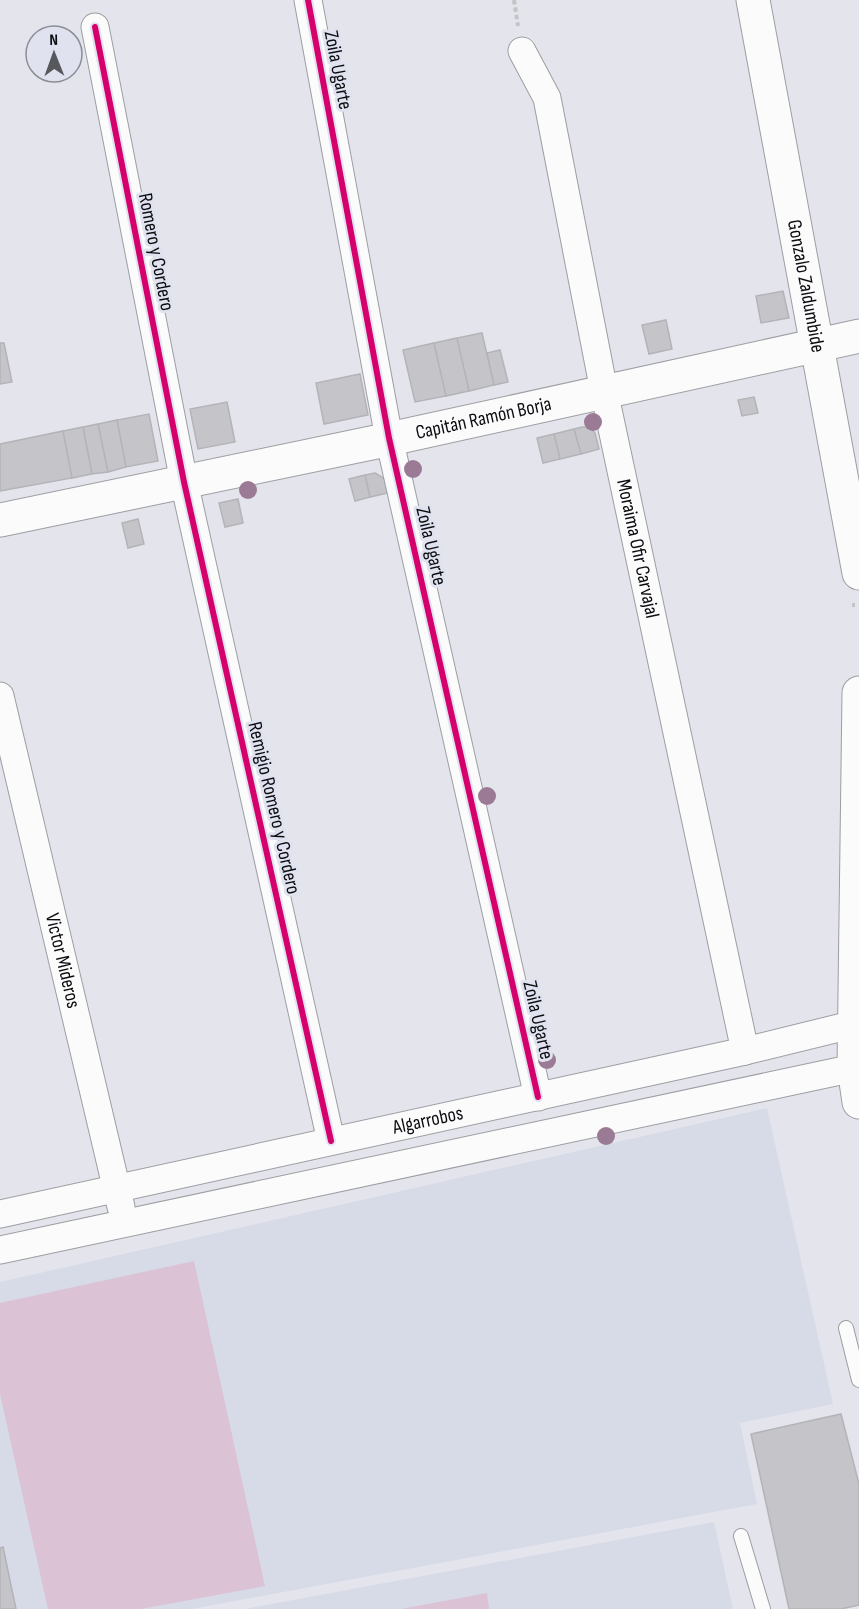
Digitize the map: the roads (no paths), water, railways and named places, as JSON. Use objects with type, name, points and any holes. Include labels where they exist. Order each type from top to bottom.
[{"type":"street","name":"Zoila Ugarte","points":[[308,0],[389,438],[538,1096]]},
{"type":"street","name":"Gonzalo Zaldumbide","points":[[753,0],[859,573]]},
{"type":"street","name":"Romero y Cordero","points":[[95,27],[184,482]]},
{"type":"street","name":"Moraima Ofir Carvajal","points":[[522,51],[547,98],[604,391],[745,1051]]},
{"type":"street","name":"Capitán Ramón Borja","points":[[0,520],[859,336]]},
{"type":"street","name":"Remigio Romero y Cordero","points":[[184,482],[332,1141]]},
{"type":"street","points":[[859,693],[857,1023],[854,1068],[859,1102]]},
{"type":"street","name":"Victor Mideros","points":[[0,696],[124,1223]]},
{"type":"street","name":"Algarrobos","points":[[0,1214],[745,1051],[857,1023]]},
{"type":"street","name":"Algarrobos","points":[[0,1250],[854,1068]]},
{"type":"lane","points":[[846,1328],[859,1380]]},
{"type":"lane","points":[[741,1536],[763,1609]]}]
